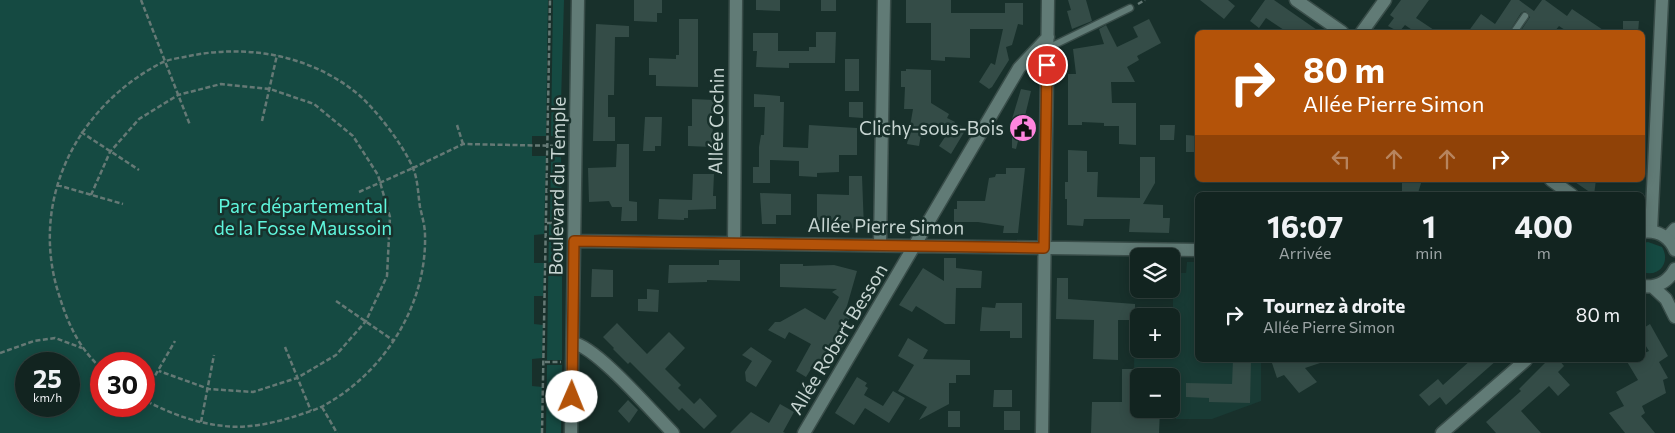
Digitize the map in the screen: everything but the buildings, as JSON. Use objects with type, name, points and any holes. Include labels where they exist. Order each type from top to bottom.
[{"type":"street","name":"Boulevard du Temple","points":[[571,433],[578,0]]},
{"type":"street","name":"Allée Cochin","points":[[734,242],[736,0]]},
{"type":"street","points":[[880,245],[884,0]]},
{"type":"street","points":[[1042,433],[1048,0]]},
{"type":"street","points":[[1296,0],[1339,30]]},
{"type":"street","points":[[1363,30],[1385,0]]},
{"type":"street","points":[[1662,0],[1647,232],[1671,234],[1675,250]]},
{"type":"street","name":"Allée Robert Besson","points":[[804,433],[1019,68],[1048,43]]},
{"type":"street","points":[[1554,182],[1568,192]]},
{"type":"street","name":"Allée Pierre Simon","points":[[574,241],[916,244],[1195,250]]},
{"type":"street","points":[[1648,286],[1667,280],[1675,269]]},
{"type":"street","points":[[1648,286],[1666,299],[1675,318]]},
{"type":"street","points":[[573,342],[581,344],[599,359],[673,433]]},
{"type":"street","points":[[1442,433],[1524,362]]},
{"type":"lane","points":[[1048,43],[1130,8]]},
{"type":"lane","points":[[1515,30],[1525,16]]},
{"type":"path","points":[[141,0],[163,62],[190,125]]},
{"type":"path","points":[[542,433],[545,362],[550,0]]},
{"type":"path","points":[[90,356],[82,348],[67,320],[52,272],[49,222],[60,174],[81,132],[116,93],[163,62],[212,51],[265,52],[277,55],[315,67],[359,96],[394,135],[413,168],[425,235],[419,287],[394,341],[365,377],[322,407],[275,423],[225,426],[176,417],[155,406]]},
{"type":"path","points":[[262,121],[277,55]]},
{"type":"path","points":[[91,195],[110,152],[139,119],[178,95],[221,84],[270,89],[314,104],[353,136],[378,175],[390,217],[387,276],[366,322],[336,355],[297,378],[253,392],[209,390],[160,371]]},
{"type":"path","points":[[457,125],[463,144]]},
{"type":"path","points":[[81,132],[138,170]]},
{"type":"path","points":[[359,192],[463,144],[577,146]]},
{"type":"path","points":[[57,185],[122,204]]},
{"type":"path","points":[[547,222],[565,223]]},
{"type":"path","points":[[336,300],[394,341]]},
{"type":"path","points":[[0,353],[34,341],[55,338],[82,348]]},
{"type":"path","points":[[155,378],[175,341]]},
{"type":"path","points":[[285,347],[311,410]]},
{"type":"path","points":[[201,422],[209,390],[214,354]]},
{"type":"path","points":[[545,362],[564,362]]},
{"type":"path","points":[[322,407],[337,433]]},
{"type":"shaded area","points":[[1187,262],[1195,262],[1195,362],[1261,362],[1261,401],[1212,419],[1176,419],[1180,418],[1180,368],[1134,368],[1134,358],[1180,358],[1180,308],[1173,308],[1173,298],[1180,298],[1180,273],[1186,273]]},
{"type":"green space","name":"Parc départemental de la Fosse Maussoin","points":[[0,0],[548,0],[546,136],[532,136],[532,156],[546,156],[544,234],[534,235],[534,263],[544,263],[543,296],[534,296],[534,324],[543,325],[542,358],[532,359],[532,386],[542,387],[541,433],[0,433]]},
{"type":"green space","points":[[553,0],[564,0],[560,137],[551,136]]},
{"type":"green space","points":[[551,155],[561,155],[562,221],[550,220]]},
{"type":"green space","points":[[549,224],[562,225],[562,360],[547,360]]},
{"type":"green space","points":[[1645,243],[1662,247],[1664,253],[1665,258],[1662,267],[1654,273],[1645,272]]},
{"type":"green space","points":[[547,365],[562,365],[561,433],[546,433]]},
{"type":"place","name":"Clichy-sous-Bois","points":[[1023,128]]},
{"type":"route","points":[[572,397],[574,241],[916,244],[1044,248],[1047,65]]}]
